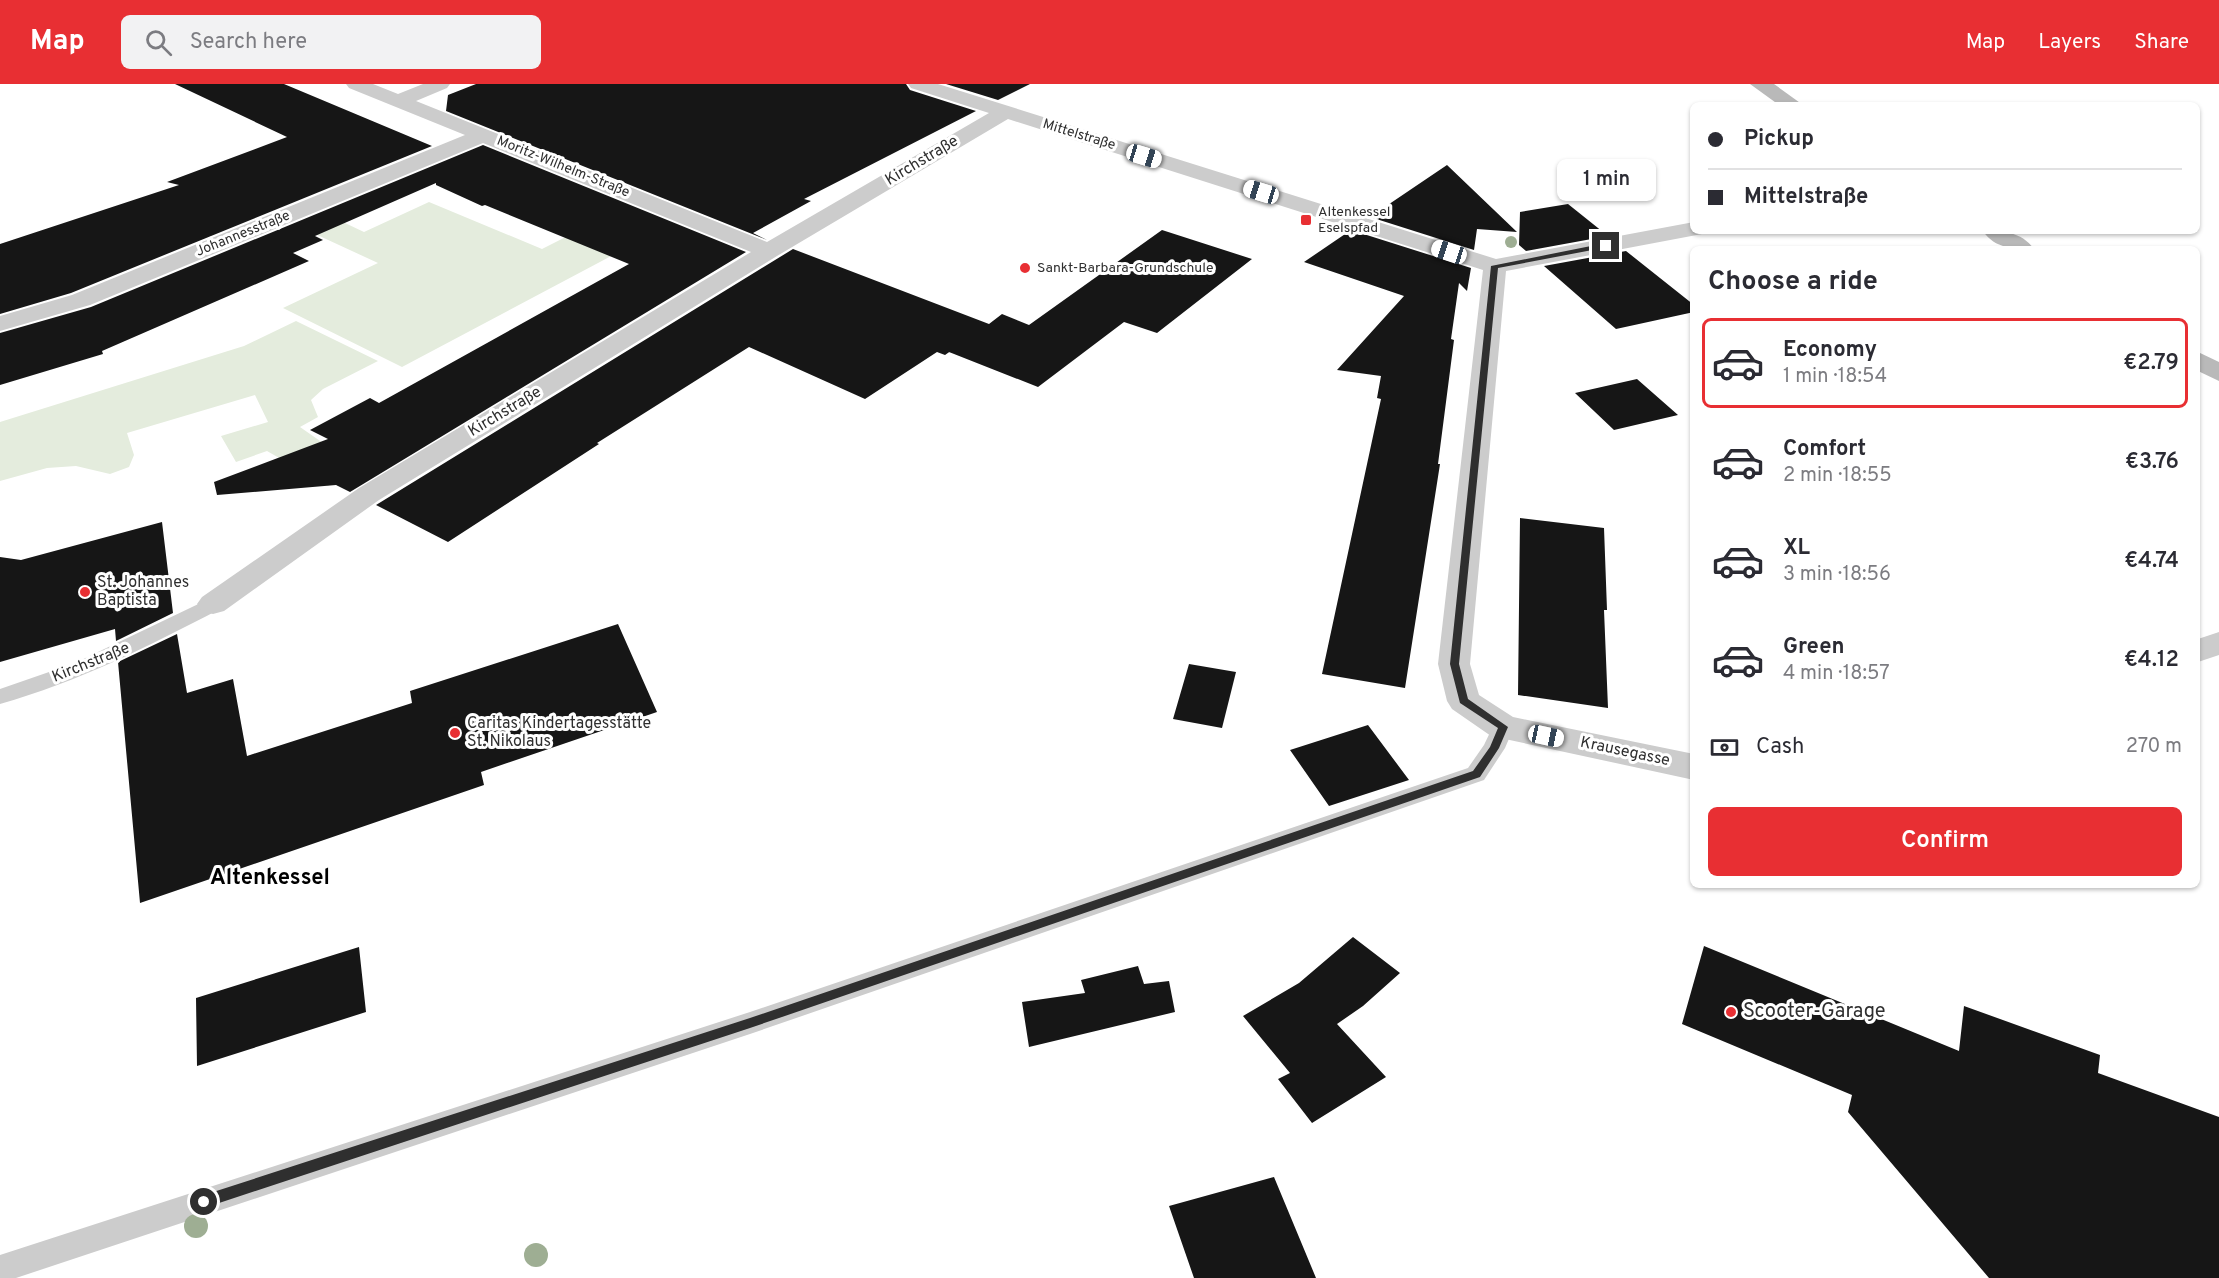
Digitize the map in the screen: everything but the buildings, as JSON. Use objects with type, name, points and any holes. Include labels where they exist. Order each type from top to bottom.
[{"type":"street","name":"Moritz-Wilhelm-Straße","points":[[356,84],[769,251]]},
{"type":"street","points":[[398,101],[440,84]]},
{"type":"street","name":"Mittelstraße","points":[[918,84],[1495,266],[1690,230]]},
{"type":"street","points":[[1760,84],[1788,102]]},
{"type":"street","name":"Kirchstraße","points":[[213,604],[369,494],[769,251],[1005,112]]},
{"type":"street","name":"Johannesstraße","points":[[0,324],[81,300],[484,135]]},
{"type":"street","points":[[1999,234],[2017,246]]},
{"type":"street","name":"Krausegasse","points":[[1495,266],[1454,664],[1464,701],[1503,727],[1690,766]]},
{"type":"street","points":[[2200,361],[2219,373]]},
{"type":"street","points":[[2200,650],[2219,644]]},
{"type":"lane","name":"Kirchstraße","points":[[0,697],[21,691],[140,643],[213,604]]},
{"type":"lane","points":[[0,1269],[750,1023],[1476,774],[1494,748],[1503,727]]},
{"type":"green space","points":[[429,202],[542,249],[619,210],[664,228],[402,367],[283,308],[378,263],[300,227],[328,215],[364,232]]},
{"type":"green space","points":[[296,321],[378,361],[323,389],[311,400],[318,417],[300,427],[323,443],[345,476],[328,486],[267,451],[236,462],[221,436],[268,422],[255,395],[127,433],[134,455],[129,467],[110,474],[76,466],[47,468],[0,481],[0,422],[244,346]]},
{"type":"place","name":"Altenkessel Eselspfad","points":[[1306,220]]},
{"type":"place","name":"Sankt-Barbara-Grundschule","points":[[1025,268]]},
{"type":"place","name":"St. Johannes Baptista","points":[[85,592]]},
{"type":"place","name":"Caritas Kindertagesstätte St. Nikolaus","points":[[455,733]]},
{"type":"place","name":"Scooter-Garage","points":[[1731,1012]]},
{"type":"district","name":"Altenkessel","points":[[270,878]]},
{"type":"route","points":[[204,1202],[750,1023],[1290,840],[1476,774],[1494,748],[1503,727],[1464,701],[1454,664],[1495,266],[1606,246]]}]
